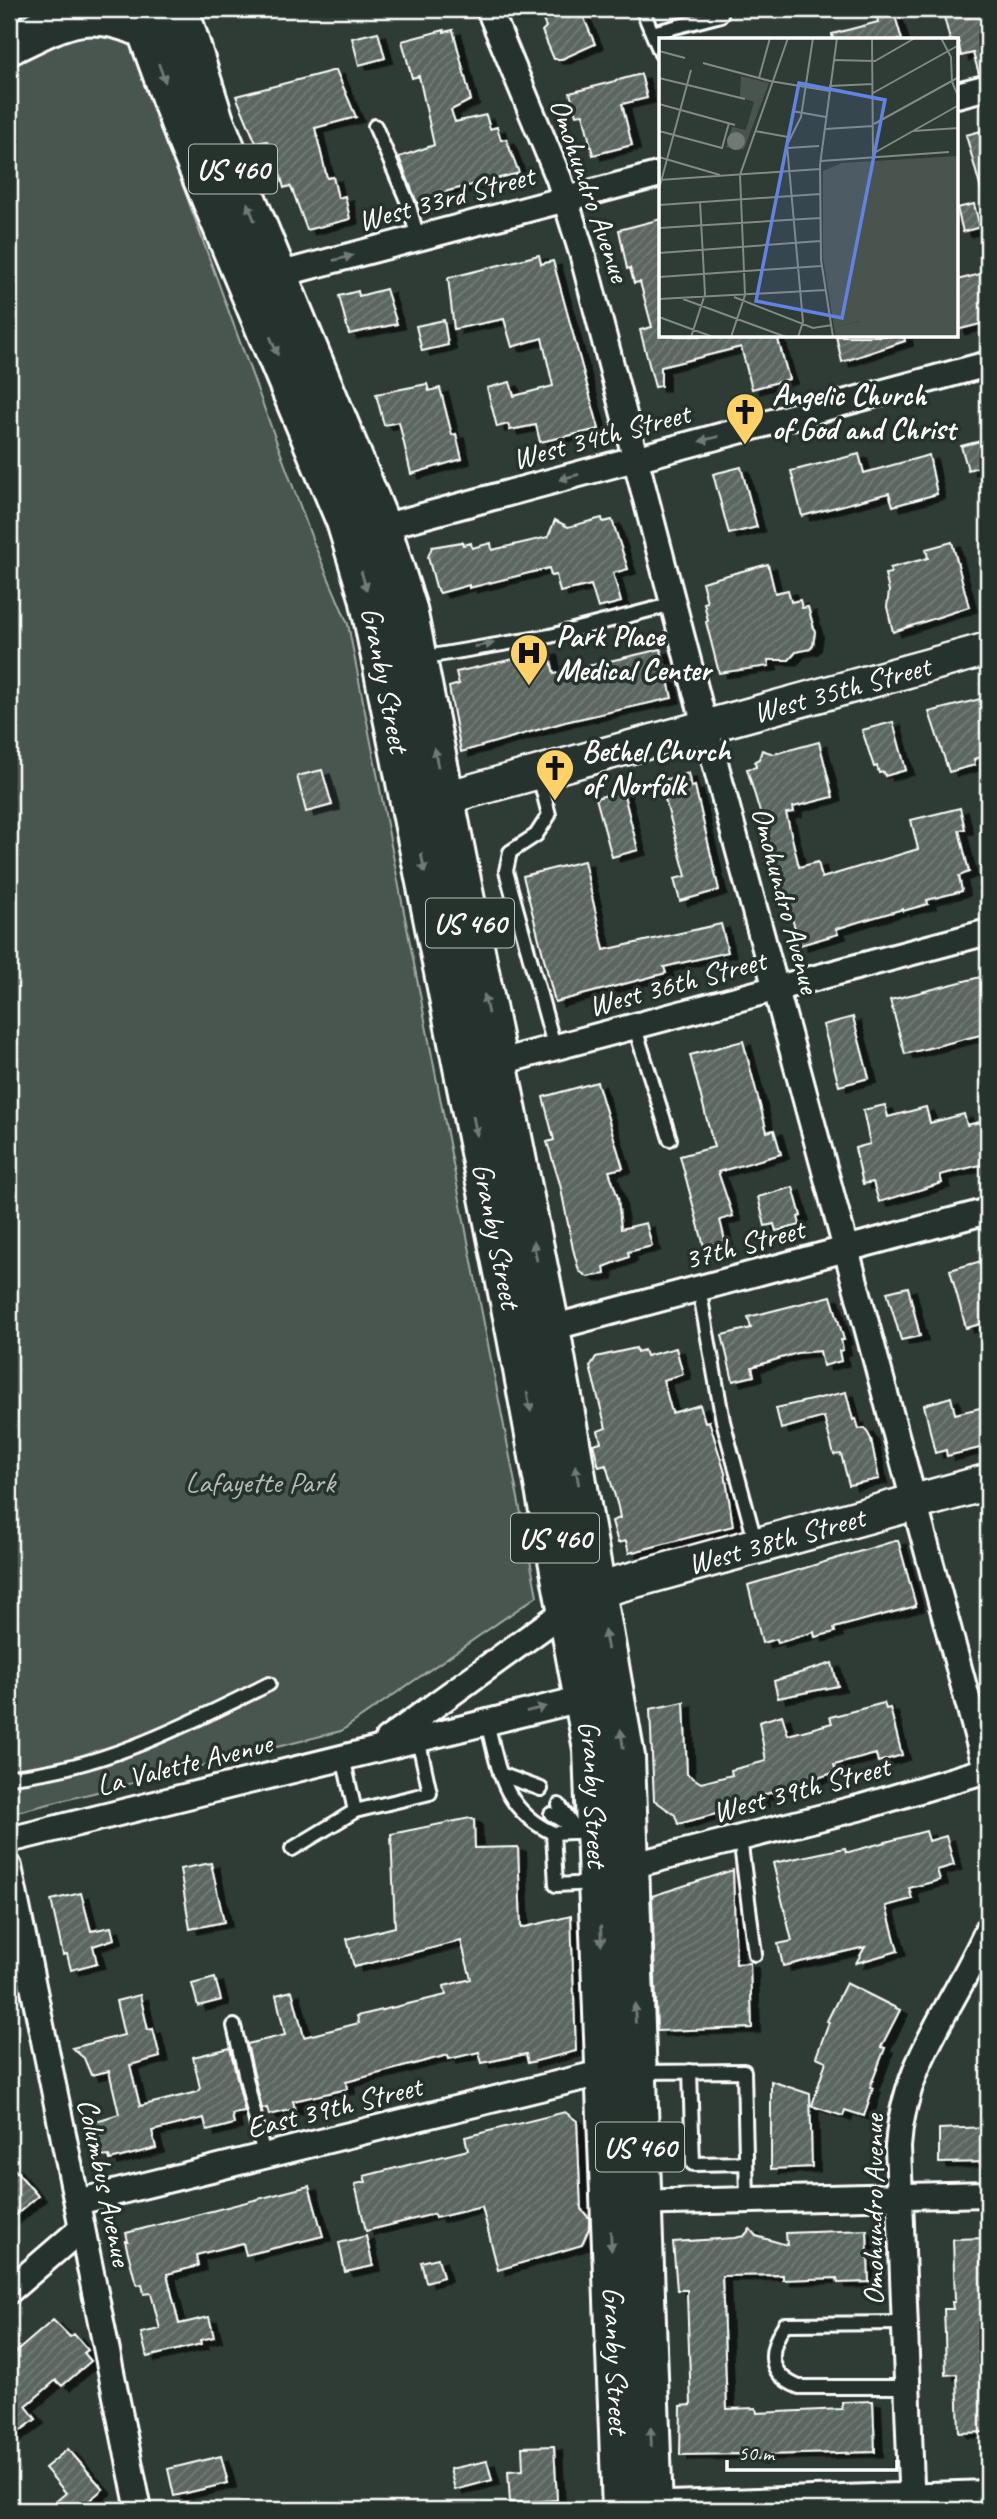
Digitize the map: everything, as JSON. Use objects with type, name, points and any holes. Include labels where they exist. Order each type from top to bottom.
[{"type":"main road","name":"Granby Street","points":[[179,9],[262,279],[366,531],[407,609],[417,658],[428,802]]},
{"type":"main road","points":[[9,45],[64,18],[84,14],[142,19]]},
{"type":"main road","name":"Granby Street","points":[[142,19],[185,136],[262,279]]},
{"type":"main road","name":"Granby Street","points":[[366,531],[376,628],[428,802],[583,1600],[625,1757],[614,1875],[637,2508]]},
{"type":"main road","name":"West 38th Street","points":[[583,1600],[756,1546],[988,1482]]},
{"type":"main road","name":"Granby Street","points":[[583,1600],[585,1698],[593,1749],[588,1831],[614,1875]]},
{"type":"street","name":"Omohundro Avenue","points":[[489,9],[566,199],[778,988],[845,1250],[988,1773]]},
{"type":"street","points":[[958,95],[988,87]]},
{"type":"street","name":"West 33rd Street","points":[[262,279],[659,175]]},
{"type":"street","name":"West 34th Street","points":[[366,531],[988,364]]},
{"type":"street","name":"West 35th Street","points":[[428,802],[988,649]]},
{"type":"street","name":"West 36th Street","points":[[481,1067],[988,932]]},
{"type":"street","name":"37th Street","points":[[533,1332],[988,1211]]},
{"type":"street","name":"La Valette Avenue","points":[[375,1749],[583,1600]]},
{"type":"street","name":"La Valette Avenue","points":[[9,1840],[585,1698]]},
{"type":"street","name":"West 39th Street","points":[[614,1875],[740,1838],[988,1773]]},
{"type":"street","name":"Columbus Avenue","points":[[9,1867],[12,1908],[77,2202],[139,2510]]},
{"type":"street","name":"Omohundro Avenue","points":[[911,2503],[900,2194],[900,2116],[907,2086],[929,2040],[970,1970],[988,1929]]},
{"type":"street","name":"East 39th Street","points":[[77,2202],[621,2072]]},
{"type":"street","points":[[626,2203],[900,2194],[988,2194]]},
{"type":"street","points":[[9,2291],[82,2228]]},
{"type":"street","points":[[637,2508],[956,2502],[988,2493]]},
{"type":"lane","points":[[642,9],[659,49]]},
{"type":"lane","points":[[9,45],[42,14]]},
{"type":"lane","points":[[652,33],[721,15]]},
{"type":"lane","points":[[374,127],[408,203],[418,238]]},
{"type":"lane","points":[[417,658],[550,636],[673,604]]},
{"type":"lane","points":[[538,772],[549,815],[536,835],[510,852],[506,871],[555,1049]]},
{"type":"lane","points":[[635,1028],[670,1139]]},
{"type":"lane","points":[[699,1288],[723,1420],[756,1546]]},
{"type":"lane","points":[[9,1777],[78,1764],[128,1749],[179,1729],[269,1684]]},
{"type":"lane","points":[[487,1721],[503,1787],[530,1822],[553,1833],[588,1831]]},
{"type":"lane","points":[[292,1849],[355,1811],[430,1793],[418,1738]]},
{"type":"lane","points":[[343,1757],[355,1811]]},
{"type":"lane","points":[[500,1773],[537,1792]]},
{"type":"lane","points":[[555,1810],[588,1831]]},
{"type":"lane","points":[[553,1833],[555,1885],[614,1875]]},
{"type":"lane","points":[[740,1838],[755,1954]]},
{"type":"lane","points":[[234,2026],[264,2156]]},
{"type":"lane","points":[[690,2071],[693,2164],[746,2163]]},
{"type":"lane","points":[[621,2072],[744,2071],[747,2199]]},
{"type":"lane","points":[[905,2323],[785,2324],[775,2340],[773,2352],[774,2368],[783,2381],[799,2387],[908,2387]]},
{"type":"green space","name":"Lafayette Park","points":[[9,9],[118,9],[314,544],[348,624],[537,1596],[341,1731],[9,1814]]},
{"type":"building","points":[[538,9],[580,9],[595,44],[562,59],[554,59],[542,31],[546,27]]},
{"type":"building","points":[[876,9],[893,9],[901,38],[833,38],[832,34],[878,22]]},
{"type":"building","points":[[942,9],[988,9],[988,73],[979,74],[973,53],[961,56],[958,38],[949,38]]},
{"type":"building","points":[[453,30],[471,100],[451,110],[455,122],[486,115],[490,129],[497,127],[501,140],[506,139],[519,173],[444,192],[417,203],[399,157],[434,145],[419,76],[412,78],[402,41]]},
{"type":"building","points":[[378,32],[385,58],[359,65],[352,38]]},
{"type":"building","points":[[336,70],[356,117],[315,128],[327,178],[333,177],[338,198],[345,196],[350,219],[307,230],[292,189],[290,186],[284,188],[277,162],[273,163],[267,141],[256,143],[236,96]]},
{"type":"building","points":[[641,74],[647,98],[622,104],[632,145],[593,155],[583,114],[576,115],[570,93]]},
{"type":"building","points":[[988,129],[988,196],[983,197],[966,135]]},
{"type":"building","points":[[974,204],[980,227],[963,232],[958,208]]},
{"type":"building","points":[[659,220],[659,338],[778,338],[789,379],[752,389],[741,347],[661,367],[661,386],[655,387],[640,330],[652,327],[640,282],[634,283],[630,268],[627,269],[619,230]]},
{"type":"building","points":[[539,255],[541,264],[553,261],[599,429],[540,442],[536,425],[510,430],[508,424],[497,427],[487,388],[510,382],[514,396],[553,386],[542,338],[512,347],[504,319],[454,329],[448,278]]},
{"type":"building","points":[[988,272],[988,322],[958,330],[958,280]]},
{"type":"building","points":[[386,289],[397,324],[349,334],[339,296],[358,291],[359,296]]},
{"type":"building","points":[[444,320],[448,345],[422,351],[416,326]]},
{"type":"building","points":[[836,338],[904,338],[905,341],[842,362]]},
{"type":"building","points":[[427,384],[429,391],[440,388],[452,435],[456,434],[462,459],[411,474],[399,422],[384,425],[376,394]]},
{"type":"building","points":[[988,439],[988,464],[968,470],[961,446]]},
{"type":"building","points":[[859,454],[864,473],[929,455],[937,494],[893,506],[889,493],[802,516],[791,471]]},
{"type":"building","points":[[741,467],[757,527],[729,534],[713,474]]},
{"type":"building","points":[[602,518],[603,522],[612,520],[628,569],[613,573],[621,602],[598,608],[591,585],[560,592],[556,575],[551,576],[549,568],[440,593],[436,587],[428,557],[432,547],[462,542],[463,545],[471,543],[472,548],[491,543],[492,550],[548,537],[555,520],[568,527]]},
{"type":"building","points":[[952,542],[969,607],[893,632],[887,607],[889,591],[885,574],[891,573],[890,568],[928,558],[926,549]]},
{"type":"building","points":[[768,564],[775,593],[788,590],[791,602],[800,600],[802,608],[808,607],[815,632],[813,645],[810,649],[796,652],[789,660],[768,660],[769,666],[719,673],[706,622],[704,603],[707,602],[702,582]]},
{"type":"building","points":[[661,649],[672,698],[565,722],[461,752],[449,687],[459,684],[456,672],[549,651],[554,674]]},
{"type":"building","points":[[988,697],[988,755],[974,759],[975,765],[949,772],[929,712]]},
{"type":"building","points":[[893,722],[906,770],[885,776],[884,772],[879,773],[877,766],[874,767],[862,730]]},
{"type":"building","points":[[819,742],[833,797],[793,807],[794,812],[786,813],[799,867],[818,862],[822,878],[918,849],[911,820],[960,808],[965,829],[959,830],[969,872],[959,876],[962,891],[927,900],[928,904],[836,929],[838,934],[800,945],[747,769],[756,767],[755,761],[759,759],[762,750],[774,754]]},
{"type":"building","points":[[322,770],[332,805],[306,812],[297,776]]},
{"type":"building","points":[[688,773],[691,787],[695,786],[719,890],[680,901],[674,879],[686,876],[660,781]]},
{"type":"building","points":[[623,791],[638,850],[612,857],[596,798]]},
{"type":"building","points":[[584,861],[604,950],[721,924],[728,952],[664,967],[666,973],[555,1002],[523,876]]},
{"type":"building","points":[[988,975],[988,1033],[905,1054],[890,1000]]},
{"type":"building","points":[[853,1017],[869,1078],[839,1086],[823,1025]]},
{"type":"building","points":[[743,1041],[767,1132],[774,1130],[781,1154],[718,1172],[733,1216],[720,1220],[727,1249],[706,1254],[680,1156],[714,1147],[690,1055]]},
{"type":"building","points":[[597,1082],[623,1168],[609,1171],[618,1198],[621,1229],[646,1223],[652,1246],[628,1252],[629,1257],[604,1267],[605,1274],[588,1277],[579,1271],[573,1249],[560,1184],[547,1142],[554,1140],[543,1097]]},
{"type":"building","points":[[885,1105],[888,1117],[926,1107],[930,1123],[964,1114],[967,1125],[988,1120],[988,1163],[940,1175],[942,1183],[879,1202],[873,1182],[863,1184],[855,1148],[870,1144],[863,1110]]},
{"type":"building","points":[[793,1187],[801,1216],[798,1217],[800,1225],[776,1231],[774,1224],[765,1226],[758,1197]]},
{"type":"building","points":[[988,1259],[988,1322],[966,1328],[950,1270]]},
{"type":"building","points":[[908,1287],[920,1336],[901,1340],[887,1292]]},
{"type":"building","points":[[831,1296],[844,1340],[841,1340],[843,1350],[839,1351],[841,1361],[823,1366],[820,1351],[797,1353],[752,1367],[754,1376],[733,1381],[722,1335],[751,1328],[748,1317]]},
{"type":"building","points":[[636,1348],[637,1352],[644,1350],[646,1356],[676,1348],[683,1374],[663,1380],[672,1413],[700,1405],[705,1422],[709,1421],[725,1473],[733,1526],[629,1553],[626,1541],[618,1543],[612,1521],[620,1518],[618,1507],[606,1465],[599,1467],[593,1444],[601,1442],[598,1431],[606,1428],[590,1367],[596,1357]]},
{"type":"building","points":[[846,1392],[853,1420],[856,1419],[859,1429],[865,1428],[871,1439],[879,1479],[849,1485],[841,1454],[834,1455],[824,1417],[781,1429],[776,1408]]},
{"type":"building","points":[[951,1397],[955,1414],[988,1406],[988,1446],[947,1456],[946,1450],[935,1453],[924,1405]]},
{"type":"building","points":[[898,1540],[916,1606],[834,1628],[835,1632],[815,1637],[814,1632],[778,1643],[777,1639],[762,1643],[748,1585]]},
{"type":"building","points":[[832,1663],[838,1686],[778,1698],[774,1681]]},
{"type":"building","points":[[684,1702],[687,1774],[701,1783],[732,1775],[731,1770],[766,1761],[759,1722],[782,1715],[788,1735],[832,1723],[830,1717],[884,1703],[886,1709],[890,1708],[902,1755],[878,1762],[876,1754],[834,1765],[836,1772],[760,1796],[761,1802],[678,1824],[675,1815],[654,1800],[650,1709]]},
{"type":"building","points":[[470,1818],[474,1820],[475,1848],[518,1847],[521,1928],[571,1916],[576,2051],[528,2063],[526,2054],[482,2063],[479,2052],[449,2059],[448,2055],[346,2082],[347,2089],[293,2101],[295,2109],[269,2115],[267,2108],[262,2109],[247,2044],[285,2035],[276,1995],[292,1991],[304,2037],[359,2023],[357,2016],[446,1995],[444,1986],[471,1979],[461,1941],[354,1967],[347,1939],[395,1927],[391,1834]]},
{"type":"building","points":[[926,1831],[929,1841],[946,1836],[954,1865],[937,1870],[940,1880],[909,1888],[912,1899],[886,1906],[898,1951],[856,1963],[865,1947],[783,1966],[778,1944],[792,1941],[773,1863],[845,1848],[846,1852],[849,1852]]},
{"type":"building","points":[[211,1863],[224,1922],[190,1929],[180,1869]]},
{"type":"building","points":[[733,1870],[736,1964],[750,1963],[752,2028],[657,2031],[652,1896]]},
{"type":"building","points":[[81,1893],[91,1931],[111,1927],[114,1939],[93,1946],[97,1963],[71,1970],[67,1954],[63,1955],[51,1900]]},
{"type":"building","points":[[215,1978],[221,2000],[198,2006],[192,1984]]},
{"type":"building","points":[[846,1983],[900,2010],[881,2047],[885,2048],[870,2087],[873,2088],[864,2116],[845,2110],[843,2116],[812,2106],[826,2061],[816,2057],[829,2022],[827,2021]]},
{"type":"building","points":[[140,1995],[148,2030],[153,2029],[160,2057],[130,2065],[140,2106],[197,2092],[200,2088],[193,2057],[230,2048],[245,2112],[232,2114],[234,2124],[207,2131],[204,2118],[152,2131],[156,2148],[110,2160],[109,2156],[101,2157],[93,2122],[119,2114],[109,2071],[91,2075],[84,2058],[72,2048],[124,2035],[116,2001]]},
{"type":"building","points":[[771,2081],[810,2094],[812,2167],[771,2169]]},
{"type":"building","points":[[565,2112],[577,2121],[581,2209],[589,2218],[589,2228],[582,2245],[498,2270],[482,2207],[435,2218],[434,2214],[366,2231],[355,2184],[366,2182],[364,2176],[468,2150],[465,2137]]},
{"type":"building","points":[[988,2127],[988,2162],[939,2163],[939,2129]]},
{"type":"building","points":[[9,2163],[38,2196],[9,2221]]},
{"type":"building","points":[[309,2186],[323,2236],[246,2255],[243,2243],[196,2255],[198,2266],[167,2274],[179,2324],[209,2317],[214,2337],[200,2340],[201,2344],[147,2357],[141,2333],[160,2329],[151,2293],[144,2294],[142,2284],[138,2285],[135,2280],[125,2241],[128,2241],[126,2233]]},
{"type":"building","points":[[750,2229],[756,2236],[787,2245],[786,2233],[867,2230],[869,2282],[838,2283],[837,2278],[783,2280],[783,2275],[722,2276],[727,2409],[756,2408],[757,2413],[842,2409],[842,2402],[873,2401],[875,2452],[763,2455],[758,2460],[741,2454],[680,2455],[681,2406],[691,2405],[687,2290],[677,2290],[673,2242],[734,2238],[744,2236]]},
{"type":"building","points":[[366,2236],[373,2266],[345,2272],[339,2243]]},
{"type":"building","points":[[988,2238],[988,2432],[959,2433],[957,2374],[946,2375],[944,2309],[953,2309],[952,2302],[955,2302],[953,2239]]},
{"type":"building","points":[[438,2258],[443,2277],[426,2282],[421,2262]]},
{"type":"building","points":[[53,2320],[70,2337],[74,2334],[88,2350],[84,2353],[91,2361],[62,2386],[56,2380],[26,2406],[36,2419],[9,2439],[9,2358]]},
{"type":"building","points":[[554,2446],[557,2500],[510,2503],[508,2471],[523,2470],[522,2447]]},
{"type":"building","points":[[68,2449],[103,2489],[78,2510],[46,2510],[66,2493],[45,2468]]},
{"type":"building","points":[[221,2456],[228,2483],[174,2496],[168,2469]]},
{"type":"building","points":[[487,2461],[492,2480],[455,2490],[450,2469]]},
{"type":"place","name":"Angelic Church of God and Christ","points":[[745,446]]},
{"type":"place","name":"Park Place Medical Center","points":[[529,687]]},
{"type":"place","name":"Bethel Church of Norfolk","points":[[555,802]]}]
